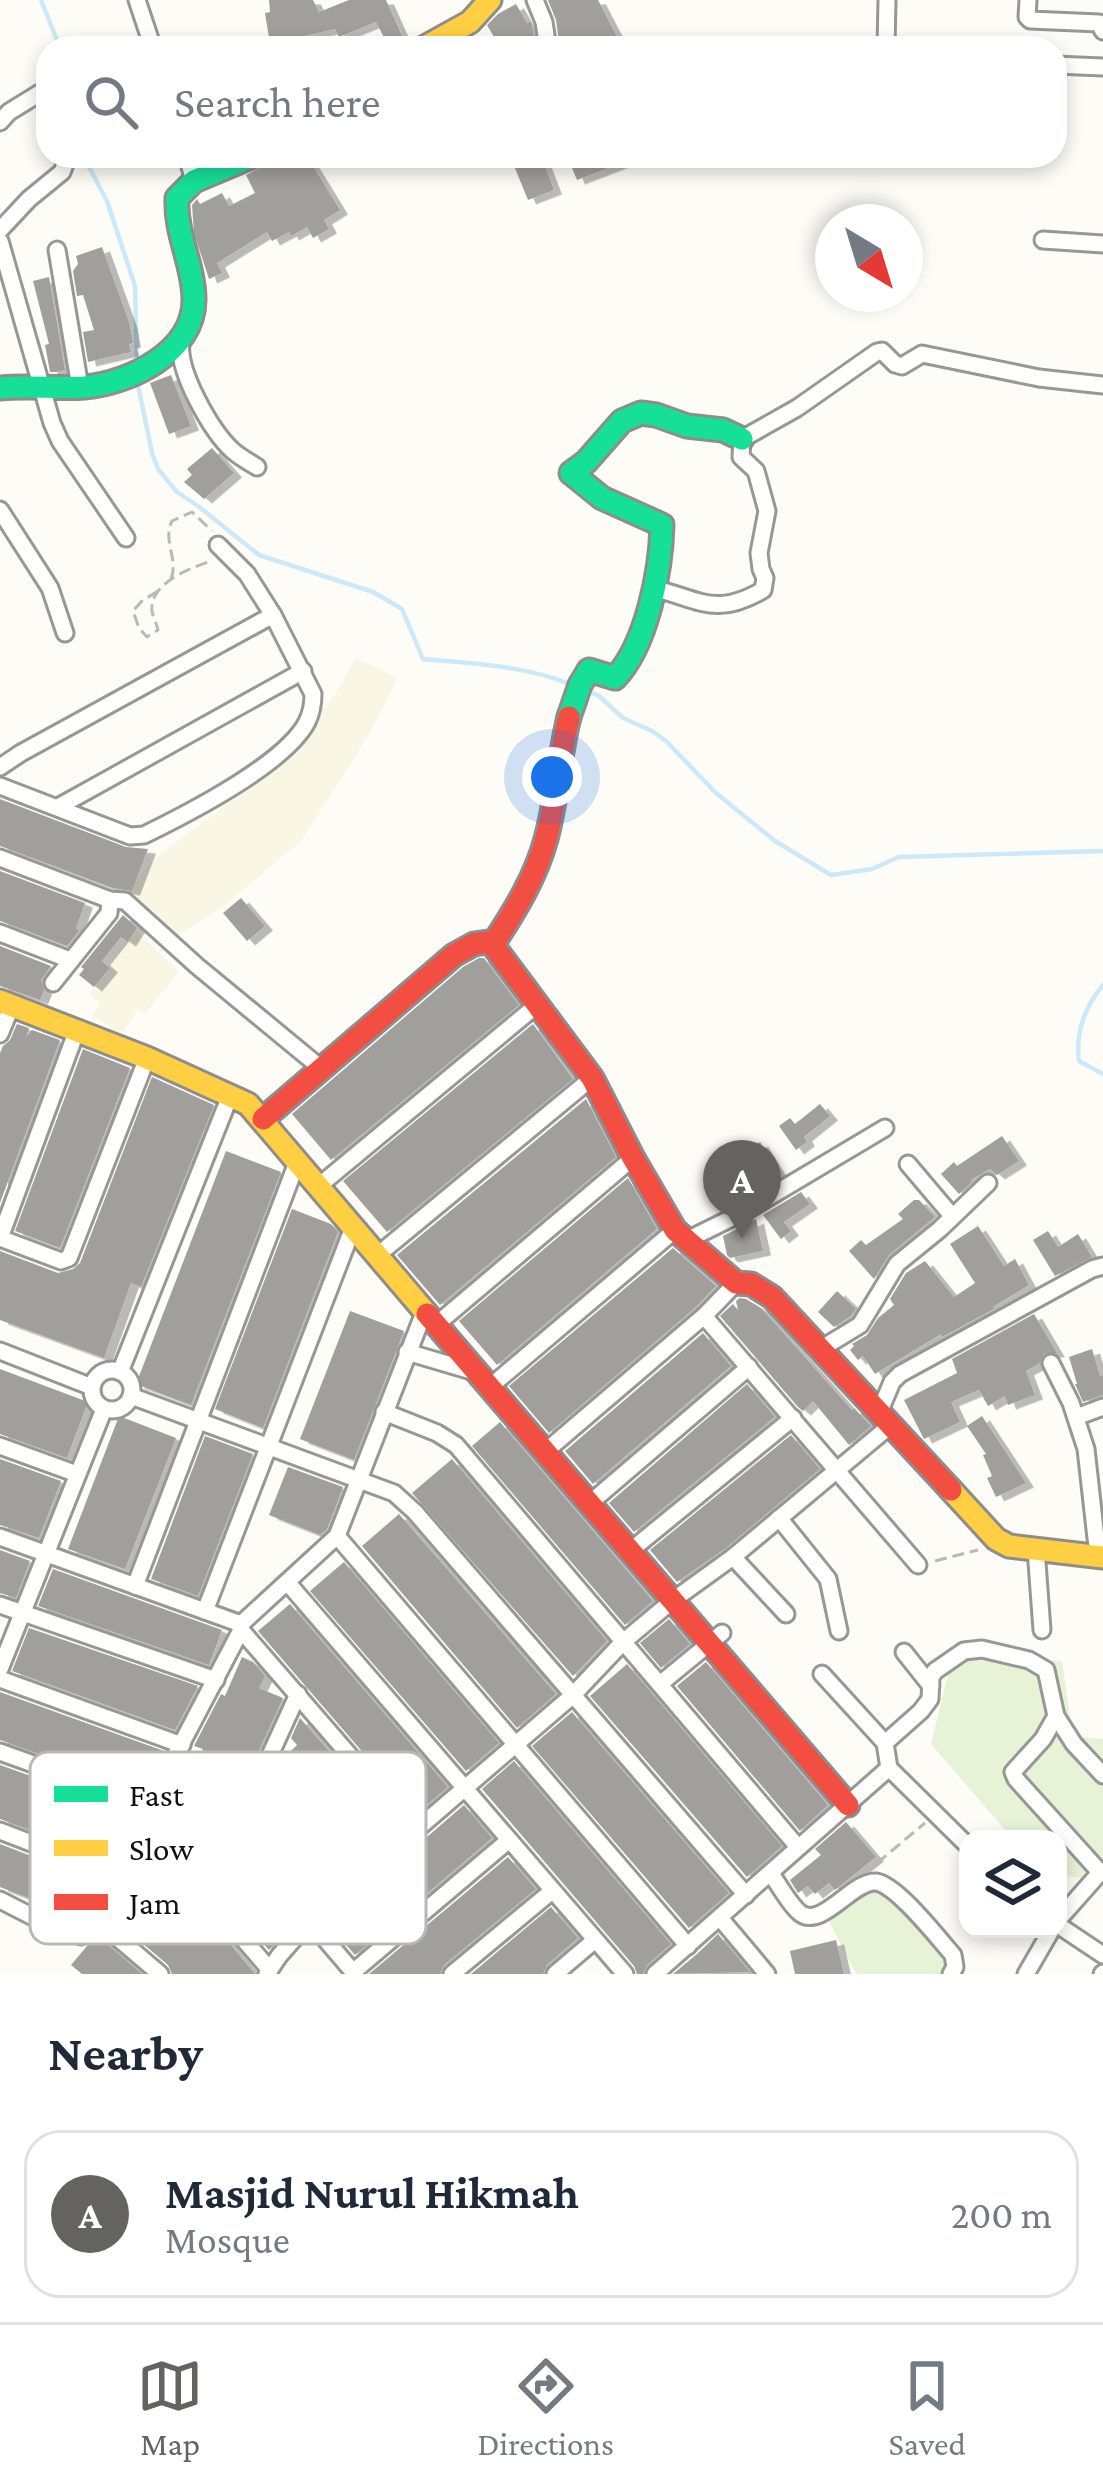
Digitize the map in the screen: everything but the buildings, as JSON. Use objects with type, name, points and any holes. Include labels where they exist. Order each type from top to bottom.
[{"type":"street","points":[[137,0],[148,36]]},
{"type":"street","points":[[449,36],[490,0]]},
{"type":"street","points":[[535,0],[546,36]]},
{"type":"street","points":[[886,36],[887,0]]},
{"type":"street","points":[[1028,0],[1030,20],[1100,23],[1103,31]]},
{"type":"street","points":[[1067,66],[1103,67]]},
{"type":"street","points":[[0,122],[36,95]]},
{"type":"street","points":[[0,230],[64,168]]},
{"type":"street","points":[[190,168],[194,181]]},
{"type":"street","points":[[225,168],[194,181],[177,198],[176,228],[194,293],[191,321],[179,355],[214,426],[231,450],[257,467]]},
{"type":"street","points":[[1043,240],[1103,244]]},
{"type":"street","points":[[0,241],[39,386],[59,441],[126,538]]},
{"type":"street","points":[[57,250],[80,387]]},
{"type":"street","points":[[0,388],[103,385],[160,361],[181,342]]},
{"type":"street","points":[[742,439],[882,351],[902,366],[922,354],[1039,378],[1103,385]]},
{"type":"street","points":[[492,944],[542,856],[579,687],[592,669],[613,678],[623,674],[661,552],[662,526],[596,496],[571,473],[611,430],[643,414],[734,433],[742,439]]},
{"type":"street","points":[[652,588],[716,607],[763,590],[760,553],[767,511],[756,471],[741,457],[742,439]]},
{"type":"street","points":[[0,511],[50,588],[64,633]]},
{"type":"street","points":[[0,787],[136,836],[202,805],[258,769],[306,724],[313,694],[303,671],[247,574],[218,545]]},
{"type":"street","points":[[0,767],[273,615]]},
{"type":"street","points":[[58,807],[303,671]]},
{"type":"street","points":[[0,858],[110,900],[125,901],[322,1069]]},
{"type":"street","points":[[53,983],[109,913],[110,900]]},
{"type":"street","points":[[0,933],[70,960]]},
{"type":"street","points":[[262,1119],[454,955],[474,944],[492,944]]},
{"type":"street","points":[[492,944],[592,1078],[680,1236],[736,1283],[751,1284],[772,1297],[1002,1544],[1100,1557],[1090,1465],[1076,1417],[1051,1363]]},
{"type":"street","points":[[0,1034],[6,1003],[248,1104],[672,1601],[715,1638],[848,1805]]},
{"type":"street","points":[[320,1185],[537,1005]]},
{"type":"street","points":[[76,1030],[0,1238],[61,1261],[69,1258],[147,1058]]},
{"type":"street","points":[[379,1254],[592,1078]]},
{"type":"street","points":[[120,1372],[230,1096]]},
{"type":"street","points":[[486,1380],[680,1236],[744,1212],[885,1128]]},
{"type":"street","points":[[178,1752],[241,1627],[337,1536],[407,1352],[431,1317],[633,1158]]},
{"type":"street","points":[[135,1586],[298,1160]]},
{"type":"street","points":[[908,1163],[952,1216]]},
{"type":"street","points":[[819,1350],[860,1325],[897,1264],[988,1183]]},
{"type":"street","points":[[205,1611],[354,1225]]},
{"type":"street","points":[[426,1823],[572,1696],[623,1642],[838,1469],[885,1419],[892,1382],[900,1374],[1103,1266]]},
{"type":"street","points":[[546,1450],[704,1316],[736,1283]]},
{"type":"street","points":[[704,1316],[918,1565]]},
{"type":"street","points":[[0,1351],[92,1387]]},
{"type":"street","points":[[407,1352],[486,1380]]},
{"type":"street","points":[[590,1503],[748,1367]]},
{"type":"street","points":[[102,1372],[120,1372],[129,1379],[131,1396],[123,1407],[104,1409],[94,1400],[92,1387],[102,1372]]},
{"type":"street","points":[[131,1396],[394,1492],[746,1895]]},
{"type":"street","points":[[1076,1417],[1103,1407]]},
{"type":"street","points":[[0,1669],[104,1409]]},
{"type":"street","points":[[384,1412],[453,1443],[797,1846]]},
{"type":"street","points":[[630,1551],[793,1418]]},
{"type":"street","points":[[0,1446],[77,1474]]},
{"type":"street","points":[[779,1518],[828,1579],[839,1631]]},
{"type":"street","points":[[337,1536],[688,1946]]},
{"type":"street","points":[[0,1537],[241,1627],[348,1752]]},
{"type":"street","points":[[1036,1549],[1042,1630]]},
{"type":"street","points":[[733,1557],[786,1614]]},
{"type":"street","points":[[286,1582],[625,1974]]},
{"type":"street","points":[[0,1605],[216,1680]]},
{"type":"street","points":[[660,1684],[715,1638]]},
{"type":"street","points":[[885,1743],[921,1711],[932,1694],[935,1671],[964,1651],[982,1649],[1029,1660],[1046,1670],[1056,1716],[1103,1775]]},
{"type":"street","points":[[904,1652],[931,1686]]},
{"type":"street","points":[[822,1674],[885,1743],[889,1768],[959,1838]]},
{"type":"street","points":[[0,1679],[182,1745]]},
{"type":"street","points":[[271,1752],[298,1694]]},
{"type":"street","points":[[1056,1716],[1043,1739],[1013,1772],[1062,1830]]},
{"type":"street","points":[[0,1752],[30,1763]]},
{"type":"street","points":[[655,1974],[889,1768]]},
{"type":"street","points":[[0,1831],[30,1843]]},
{"type":"street","points":[[1067,1836],[1098,1870],[1067,1912]]},
{"type":"street","points":[[426,1911],[508,1840]]},
{"type":"street","points":[[771,1874],[808,1917],[866,1884],[885,1885],[953,1955],[956,1967],[951,1974]]},
{"type":"street","points":[[452,1974],[552,1891]]},
{"type":"street","points":[[0,1900],[30,1915]]},
{"type":"street","points":[[719,1918],[764,1973]]},
{"type":"street","points":[[1067,1932],[1103,1955]]},
{"type":"street","points":[[1026,1974],[1048,1938]]},
{"type":"street","points":[[555,1974],[595,1940]]},
{"type":"street","points":[[125,1944],[160,1974]]},
{"type":"street","points":[[246,1944],[269,1972],[291,1944]]},
{"type":"street","points":[[328,1944],[354,1973],[388,1944]]},
{"type":"path","points":[[158,591],[152,610],[158,631],[148,637],[133,611],[142,601],[187,568],[215,557],[218,545],[212,530],[192,512],[177,516],[169,525],[171,579]]},
{"type":"path","points":[[918,1565],[1002,1544]]},
{"type":"path","points":[[866,1884],[878,1861],[935,1815]]},
{"type":"shaded area","points":[[356,658],[398,678],[367,738],[302,840],[219,910],[169,940],[123,896],[156,857],[247,790],[279,759],[334,696]]},
{"type":"shaded area","points":[[135,930],[179,972],[145,1014],[138,1009],[121,1034],[92,1016],[100,1003],[88,995]]},
{"type":"green space","points":[[952,1657],[1062,1661],[1073,1736],[1103,1739],[1103,1881],[1067,1876],[1067,1830],[1005,1830],[931,1744]]},
{"type":"green space","points":[[877,1889],[890,1896],[947,1958],[946,1974],[856,1974],[826,1915],[866,1890]]},
{"type":"waterway","points":[[41,0],[55,36]]},
{"type":"waterway","points":[[90,168],[107,201],[135,286],[137,363]]},
{"type":"waterway","points":[[137,380],[158,469],[177,492],[259,555],[373,592],[402,609],[423,659],[516,669],[570,684]]},
{"type":"waterway","points":[[586,690],[623,718],[666,741],[716,793],[775,841],[831,875],[872,869],[899,857],[1103,851]]},
{"type":"waterway","points":[[1103,985],[1083,1020],[1078,1050],[1079,1061],[1103,1074]]},
{"type":"traffic: fast","points":[[0,388],[103,384],[139,371],[171,349],[191,319],[194,300],[177,198],[194,181],[225,168]]},
{"type":"traffic: fast","points":[[569,717],[589,670],[615,678],[636,646],[655,584],[662,525],[602,498],[571,473],[622,421],[641,413],[723,430],[742,439]]},
{"type":"traffic: slow","points":[[445,36],[470,22],[490,0]]},
{"type":"traffic: slow","points":[[0,1001],[147,1058],[248,1104],[427,1314]]},
{"type":"traffic: slow","points":[[951,1490],[996,1539],[1009,1546],[1103,1557]]},
{"type":"traffic: jam","points":[[263,1119],[454,955],[474,944],[495,941],[542,853],[569,717]]},
{"type":"traffic: jam","points":[[492,944],[592,1078],[675,1230],[736,1283],[751,1284],[772,1297],[951,1490]]},
{"type":"traffic: jam","points":[[427,1314],[848,1805]]},
{"type":"place","name":"Masjid Nurul Hikmah","points":[[742,1239]]}]
